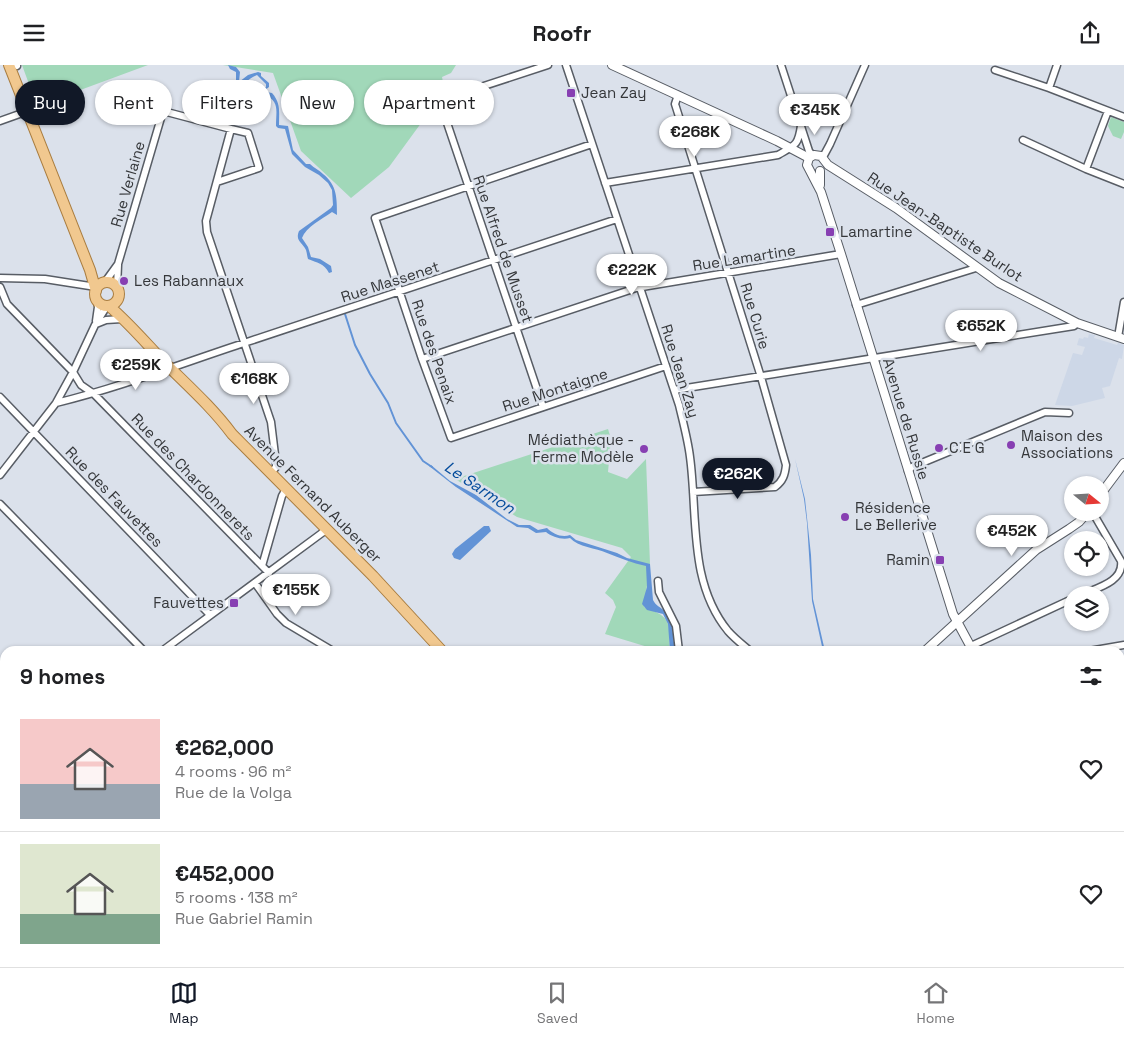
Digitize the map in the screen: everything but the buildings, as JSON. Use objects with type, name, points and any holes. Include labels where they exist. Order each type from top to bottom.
[{"type":"main road","points":[[14,65],[19,80]]},
{"type":"main road","points":[[33,125],[98,291],[100,304],[111,304],[118,291],[114,284],[98,291]]},
{"type":"main road","name":"Avenue Fernand Auberger","points":[[111,304],[171,369],[220,417],[232,434],[379,582],[436,646]]},
{"type":"street","name":"Rue Alfred de Musset","points":[[543,407],[442,108],[444,99],[548,65]]},
{"type":"street","name":"Rue Jean Zay","points":[[566,65],[641,287],[685,428],[690,458],[698,563],[707,596],[717,616],[728,631],[744,646]]},
{"type":"street","points":[[612,65],[810,157],[819,155],[824,159]]},
{"type":"street","points":[[781,65],[809,151],[808,165],[811,171],[835,170]]},
{"type":"street","points":[[821,170],[830,144],[865,65]]},
{"type":"street","points":[[1049,88],[1057,65]]},
{"type":"street","points":[[995,70],[1049,88],[1124,117]]},
{"type":"street","name":"Rue Curie","points":[[678,95],[676,104],[761,377],[786,465],[782,483],[777,485],[755,489],[693,492]]},
{"type":"street","name":"Rue Verlaine","points":[[117,287],[118,264],[163,111],[231,129]]},
{"type":"street","points":[[1086,169],[1108,111]]},
{"type":"street","points":[[0,121],[15,116]]},
{"type":"street","points":[[605,183],[778,155],[796,146],[799,141],[801,126]]},
{"type":"street","points":[[217,182],[259,168],[248,133],[231,129],[206,221],[207,232],[271,422],[276,467],[270,473]]},
{"type":"street","points":[[1023,140],[1124,184]]},
{"type":"street","points":[[468,185],[592,145]]},
{"type":"street","name":"Rue Jean-Baptiste Burlot","points":[[824,159],[835,170],[896,208],[976,268],[1000,283],[1076,323],[1121,338]]},
{"type":"street","name":"Avenue de Russie","points":[[821,170],[821,192]]},
{"type":"street","name":"Avenue de Russie","points":[[811,171],[821,192],[953,614],[970,646]]},
{"type":"street","name":"Rue des Penaix","points":[[451,438],[422,359],[375,218],[468,185]]},
{"type":"street","name":"Rue Massenet","points":[[56,403],[94,394],[171,369],[617,219]]},
{"type":"street","name":"Rue Lamartine","points":[[422,359],[641,287],[841,255]]},
{"type":"street","name":"Rue Verlaine","points":[[98,291],[118,264]]},
{"type":"street","points":[[856,305],[976,268]]},
{"type":"street","points":[[80,285],[90,270]]},
{"type":"street","points":[[0,278],[45,279],[80,285],[98,291],[95,325]]},
{"type":"street","name":"Rue des Chardonnerets","points":[[0,287],[8,304],[73,372],[81,385],[94,394],[269,573]]},
{"type":"street","points":[[1121,338],[1124,302]]},
{"type":"street","points":[[0,475],[56,403],[95,325],[111,304]]},
{"type":"street","points":[[95,325],[106,320],[118,318],[125,320]]},
{"type":"street","points":[[674,390],[1074,326],[1076,323]]},
{"type":"street","name":"Rue Montaigne","points":[[451,438],[666,366]]},
{"type":"street","name":"Rue des Fauvettes","points":[[0,397],[210,615]]},
{"type":"street","points":[[908,471],[912,467],[1046,412],[1069,413]]},
{"type":"street","points":[[1109,483],[1124,463]]},
{"type":"street","points":[[262,566],[282,496],[286,489]]},
{"type":"street","points":[[0,504],[139,646]]},
{"type":"street","points":[[931,646],[1036,550],[1080,521]]},
{"type":"street","points":[[1098,521],[1121,561],[1122,569],[1118,577],[1100,586]]},
{"type":"street","points":[[169,646],[326,530]]},
{"type":"street","points":[[658,581],[659,592],[676,626],[678,646]]},
{"type":"street","points":[[255,583],[277,614],[286,623],[325,646]]},
{"type":"street","points":[[977,646],[1005,630],[1064,603]]},
{"type":"shaded area","points":[[1089,334],[1095,335],[1094,338],[1117,345],[1118,343],[1124,345],[1122,359],[1119,358],[1110,386],[1102,388],[1105,398],[1072,406],[1055,405],[1073,353],[1082,355],[1085,347],[1077,345],[1079,338],[1088,338]]},
{"type":"green space","points":[[22,65],[148,65],[107,80],[95,80],[95,85],[85,88],[85,80],[27,80]]},
{"type":"green space","points":[[223,65],[456,65],[451,73],[442,77],[443,80],[364,80],[364,125],[420,125],[389,167],[351,198],[301,151],[292,125],[354,125],[354,80],[281,80],[281,95],[273,73]]},
{"type":"green space","points":[[1111,117],[1124,122],[1124,132],[1121,139],[1113,136],[1108,126]]},
{"type":"green space","points":[[608,429],[611,439],[608,472],[627,479],[646,459],[650,564],[644,607],[665,618],[669,628],[670,646],[645,646],[605,634],[616,607],[613,600],[605,593],[631,557],[622,548],[517,517],[455,479]]},
{"type":"water","points":[[228,65],[236,67],[240,72],[239,80],[236,80],[236,72],[230,69]]},
{"type":"water","points":[[258,72],[266,80],[262,80],[257,75],[242,80],[248,75]]},
{"type":"water","points":[[271,93],[277,100],[279,108],[279,125],[288,126],[293,150],[306,164],[310,164],[328,178],[334,187],[337,215],[332,212],[319,220],[307,230],[302,238],[308,247],[311,257],[320,259],[331,266],[332,272],[329,273],[323,265],[308,259],[306,250],[298,237],[299,231],[331,208],[333,205],[332,190],[328,183],[305,167],[292,154],[285,129],[276,126],[276,107],[271,98]]},
{"type":"water","points":[[795,459],[805,499],[811,555],[813,599],[824,646],[822,646],[812,601],[804,499]]},
{"type":"water","points":[[431,465],[450,481],[476,495],[507,519],[519,525],[530,525],[538,530],[547,528],[558,535],[570,535],[576,540],[650,564],[653,600],[668,615],[673,630],[675,646],[670,646],[668,624],[663,614],[647,610],[642,604],[647,587],[646,566],[582,545],[570,538],[554,537],[546,532],[536,533],[528,528],[517,527],[456,487],[429,466]]},
{"type":"water","points":[[484,526],[489,526],[491,531],[460,560],[454,558],[452,554],[455,549]]},
{"type":"waterway","name":"Le Sarmon","points":[[345,314],[355,345],[388,403],[396,423],[423,461],[432,467]]},
{"type":"place","name":"Jean Zay","points":[[571,93]]},
{"type":"place","name":"Lamartine","points":[[830,232]]},
{"type":"place","name":"Les Rabannaux","points":[[124,281]]},
{"type":"place","name":"Maison des Associations","points":[[1011,445]]},
{"type":"place","name":"C E G","points":[[939,448]]},
{"type":"place","name":"Médiathèque - Ferme Modèle","points":[[644,449]]},
{"type":"place","name":"Résidence Le Bellerive","points":[[845,517]]},
{"type":"place","name":"Ramin","points":[[940,560]]},
{"type":"place","name":"Fauvettes","points":[[234,603]]}]
